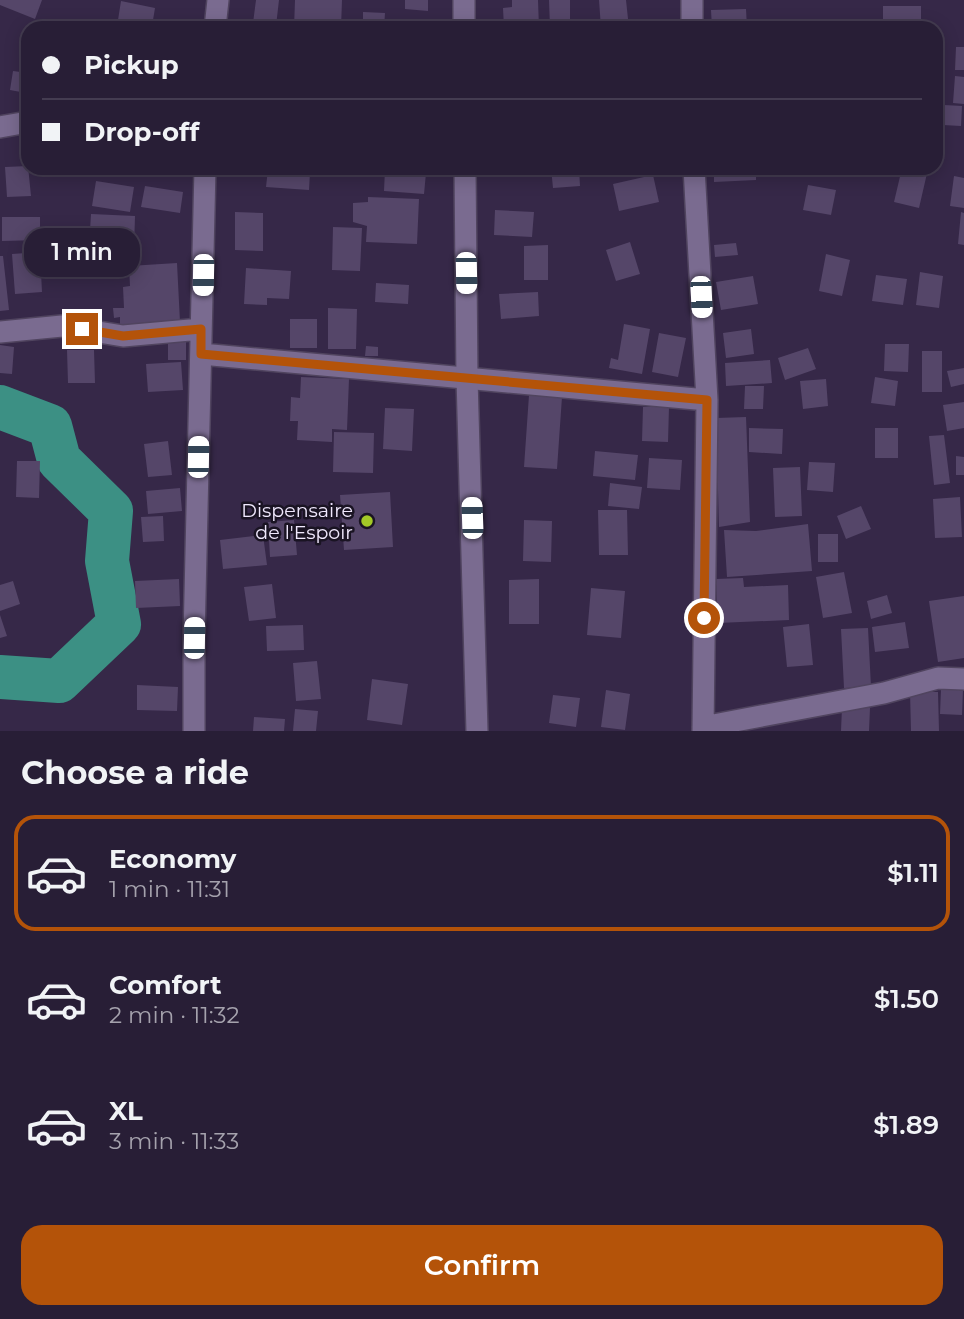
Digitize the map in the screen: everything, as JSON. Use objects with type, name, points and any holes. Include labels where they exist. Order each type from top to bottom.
[{"type":"street","points":[[216,21],[218,0]]},
{"type":"street","points":[[464,0],[464,21]]},
{"type":"street","points":[[692,0],[692,21]]},
{"type":"street","points":[[0,127],[21,123]]},
{"type":"street","points":[[194,731],[205,175]]},
{"type":"street","points":[[465,175],[467,378],[477,731]]},
{"type":"street","points":[[694,175],[707,400],[703,729],[884,693],[938,678],[964,679]]},
{"type":"street","points":[[0,332],[62,326],[123,336],[201,329]]},
{"type":"street","points":[[201,354],[707,400]]},
{"type":"building","points":[[0,0],[42,0],[35,19],[0,5]]},
{"type":"building","points":[[256,0],[279,0],[277,21],[253,21]]},
{"type":"building","points":[[295,0],[342,0],[341,21],[294,21]]},
{"type":"building","points":[[405,0],[428,0],[428,11],[405,9]]},
{"type":"building","points":[[512,0],[538,0],[539,21],[504,21],[503,8],[512,7]]},
{"type":"building","points":[[549,0],[570,0],[570,21],[550,21]]},
{"type":"building","points":[[599,0],[626,0],[628,21],[600,21]]},
{"type":"building","points":[[121,1],[155,8],[153,21],[118,20]]},
{"type":"building","points":[[883,6],[921,6],[921,21],[883,21]]},
{"type":"building","points":[[746,9],[747,21],[712,21],[711,10]]},
{"type":"building","points":[[363,12],[385,13],[384,21],[363,21]]},
{"type":"building","points":[[956,47],[964,47],[964,70],[955,70]]},
{"type":"building","points":[[13,71],[21,72],[21,92],[10,90]]},
{"type":"building","points":[[955,76],[964,77],[964,104],[953,103]]},
{"type":"building","points":[[944,105],[962,106],[961,126],[943,125]]},
{"type":"building","points":[[21,166],[21,175],[29,175],[31,196],[7,197],[5,167]]},
{"type":"building","points":[[267,175],[310,175],[309,190],[266,187]]},
{"type":"building","points":[[385,175],[426,175],[424,194],[384,191]]},
{"type":"building","points":[[552,175],[579,175],[580,186],[553,188]]},
{"type":"building","points":[[653,175],[659,202],[619,211],[613,184]]},
{"type":"building","points":[[714,175],[756,175],[756,180],[714,182]]},
{"type":"building","points":[[900,175],[927,175],[919,208],[894,202]]},
{"type":"building","points":[[954,176],[964,178],[964,208],[950,206]]},
{"type":"building","points":[[96,181],[134,187],[130,212],[92,206]]},
{"type":"building","points":[[808,185],[836,190],[831,215],[803,210]]},
{"type":"building","points":[[145,186],[183,192],[180,213],[141,207]]},
{"type":"building","points":[[368,197],[419,199],[417,244],[366,242],[367,226],[353,222],[353,203],[368,202]]},
{"type":"building","points":[[495,210],[534,212],[532,237],[494,235]]},
{"type":"building","points":[[235,212],[263,213],[263,251],[235,250]]},
{"type":"building","points":[[961,212],[964,213],[964,245],[958,244]]},
{"type":"building","points":[[91,214],[135,216],[134,250],[89,247]]},
{"type":"building","points":[[2,217],[40,217],[40,240],[2,241]]},
{"type":"building","points":[[333,227],[362,228],[360,271],[332,270]]},
{"type":"building","points":[[630,242],[640,274],[616,281],[606,250]]},
{"type":"building","points":[[736,243],[738,255],[715,257],[714,245]]},
{"type":"building","points":[[548,245],[548,280],[524,280],[524,246]]},
{"type":"building","points":[[40,252],[42,292],[15,294],[12,254]]},
{"type":"building","points":[[826,254],[850,260],[842,296],[819,291]]},
{"type":"building","points":[[0,256],[3,256],[9,310],[0,311]]},
{"type":"building","points":[[177,263],[180,322],[120,325],[120,317],[114,318],[113,308],[124,308],[123,287],[130,286],[129,266]]},
{"type":"building","points":[[246,268],[291,271],[289,299],[267,298],[267,305],[244,304]]},
{"type":"building","points":[[920,272],[943,276],[939,308],[916,305]]},
{"type":"building","points":[[876,275],[907,279],[903,305],[872,301]]},
{"type":"building","points":[[753,276],[758,304],[721,310],[716,282]]},
{"type":"building","points":[[376,283],[409,285],[408,304],[375,302]]},
{"type":"building","points":[[538,292],[539,316],[501,319],[499,294]]},
{"type":"building","points":[[328,308],[357,309],[356,349],[328,349]]},
{"type":"building","points":[[290,319],[317,319],[317,348],[290,348]]},
{"type":"building","points":[[624,324],[650,329],[642,374],[609,368],[611,358],[618,360]]},
{"type":"building","points":[[751,329],[754,354],[726,358],[723,333]]},
{"type":"building","points":[[659,333],[686,338],[678,377],[652,372]]},
{"type":"building","points":[[168,336],[186,336],[186,360],[168,360]]},
{"type":"building","points":[[885,344],[909,344],[908,372],[884,371]]},
{"type":"building","points":[[0,345],[14,347],[12,374],[0,373]]},
{"type":"building","points":[[366,346],[378,347],[378,356],[365,356]]},
{"type":"building","points":[[808,348],[816,369],[785,380],[778,358]]},
{"type":"building","points":[[67,350],[94,350],[95,383],[68,383]]},
{"type":"building","points":[[922,351],[942,351],[942,392],[922,392]]},
{"type":"building","points":[[770,360],[772,383],[726,386],[725,363]]},
{"type":"building","points":[[181,362],[183,390],[148,392],[146,364]]},
{"type":"building","points":[[964,368],[964,384],[951,387],[947,371]]},
{"type":"building","points":[[301,377],[349,379],[347,430],[332,429],[332,442],[297,440],[298,421],[290,421],[291,397],[300,398]]},
{"type":"building","points":[[875,377],[898,381],[895,406],[871,403]]},
{"type":"building","points":[[826,379],[828,406],[803,409],[800,381]]},
{"type":"building","points":[[745,386],[764,386],[763,409],[744,409]]},
{"type":"building","points":[[529,395],[562,397],[557,469],[524,467]]},
{"type":"building","points":[[964,402],[964,428],[947,431],[943,405]]},
{"type":"building","points":[[643,407],[669,407],[668,442],[642,441]]},
{"type":"building","points":[[385,408],[414,409],[412,451],[383,449]]},
{"type":"building","points":[[746,417],[750,522],[719,527],[716,418]]},
{"type":"building","points":[[749,428],[783,429],[782,454],[749,452]]},
{"type":"building","points":[[875,428],[898,428],[898,458],[875,458]]},
{"type":"building","points":[[334,432],[374,433],[373,473],[333,472]]},
{"type":"building","points":[[944,435],[950,483],[934,485],[929,436]]},
{"type":"building","points":[[168,441],[172,475],[148,477],[144,444]]},
{"type":"building","points":[[595,451],[638,455],[635,480],[593,476]]},
{"type":"building","points":[[956,456],[964,457],[964,475],[956,475]]},
{"type":"building","points":[[649,458],[682,460],[680,490],[647,488]]},
{"type":"building","points":[[17,461],[40,461],[39,498],[16,497]]},
{"type":"building","points":[[809,462],[835,463],[833,492],[807,490]]},
{"type":"building","points":[[800,467],[802,516],[775,517],[773,468]]},
{"type":"building","points":[[610,483],[642,487],[639,509],[608,506]]},
{"type":"building","points":[[180,488],[182,511],[148,514],[146,491]]},
{"type":"building","name":"Dispensaire de l'Espoir","points":[[390,492],[393,547],[344,550],[340,495]]},
{"type":"building","points":[[960,497],[962,537],[935,538],[933,499]]},
{"type":"building","points":[[861,506],[871,529],[846,539],[837,516]]},
{"type":"building","points":[[598,510],[627,510],[628,555],[599,555]]},
{"type":"building","points":[[163,516],[164,541],[143,542],[141,517]]},
{"type":"building","points":[[294,520],[297,555],[270,557],[268,522]]},
{"type":"building","points":[[524,520],[552,521],[551,562],[523,561]]},
{"type":"building","points":[[808,524],[812,571],[727,577],[724,530],[756,531]]},
{"type":"building","points":[[818,534],[838,534],[838,562],[818,562]]},
{"type":"building","points":[[263,535],[267,565],[223,569],[220,540]]},
{"type":"building","points":[[844,572],[852,613],[823,618],[816,577]]},
{"type":"building","points":[[743,578],[744,587],[788,585],[789,620],[718,623],[716,579]]},
{"type":"building","points":[[179,579],[180,606],[136,608],[135,581]]},
{"type":"building","points":[[539,579],[539,624],[509,624],[509,580]]},
{"type":"building","points":[[13,581],[20,604],[0,611],[0,585]]},
{"type":"building","points":[[272,584],[276,618],[249,621],[244,587]]},
{"type":"building","points":[[591,588],[625,591],[621,638],[587,635]]},
{"type":"building","points":[[887,595],[892,613],[871,619],[867,601]]},
{"type":"building","points":[[964,596],[964,658],[938,662],[929,601]]},
{"type":"building","points":[[0,615],[7,636],[0,638]]},
{"type":"building","points":[[905,622],[909,648],[875,652],[872,627]]},
{"type":"building","points":[[809,624],[813,665],[787,667],[783,627]]},
{"type":"building","points":[[303,625],[304,650],[267,651],[266,626]]},
{"type":"building","points":[[868,628],[871,687],[844,688],[841,629]]},
{"type":"building","points":[[317,661],[321,699],[296,701],[293,663]]},
{"type":"building","points":[[372,679],[408,684],[402,725],[367,720]]},
{"type":"building","points":[[137,685],[178,687],[177,711],[137,710]]},
{"type":"building","points":[[941,689],[963,690],[962,715],[940,714]]},
{"type":"building","points":[[606,690],[630,694],[625,730],[601,727]]},
{"type":"building","points":[[910,692],[938,692],[939,731],[911,731]]},
{"type":"building","points":[[553,695],[580,698],[576,727],[549,723]]},
{"type":"building","points":[[842,707],[870,708],[869,731],[841,731]]},
{"type":"building","points":[[295,709],[318,711],[316,731],[293,731]]},
{"type":"building","points":[[254,717],[285,719],[284,731],[253,731]]},
{"type":"waterway","points":[[0,407],[50,426],[59,460],[111,511],[107,561],[119,624],[59,681],[0,677]]},
{"type":"place","name":"Dispensaire de l'Espoir","points":[[367,521]]},
{"type":"route","points":[[82,329],[123,336],[201,329],[201,354],[707,400],[704,618]]}]
